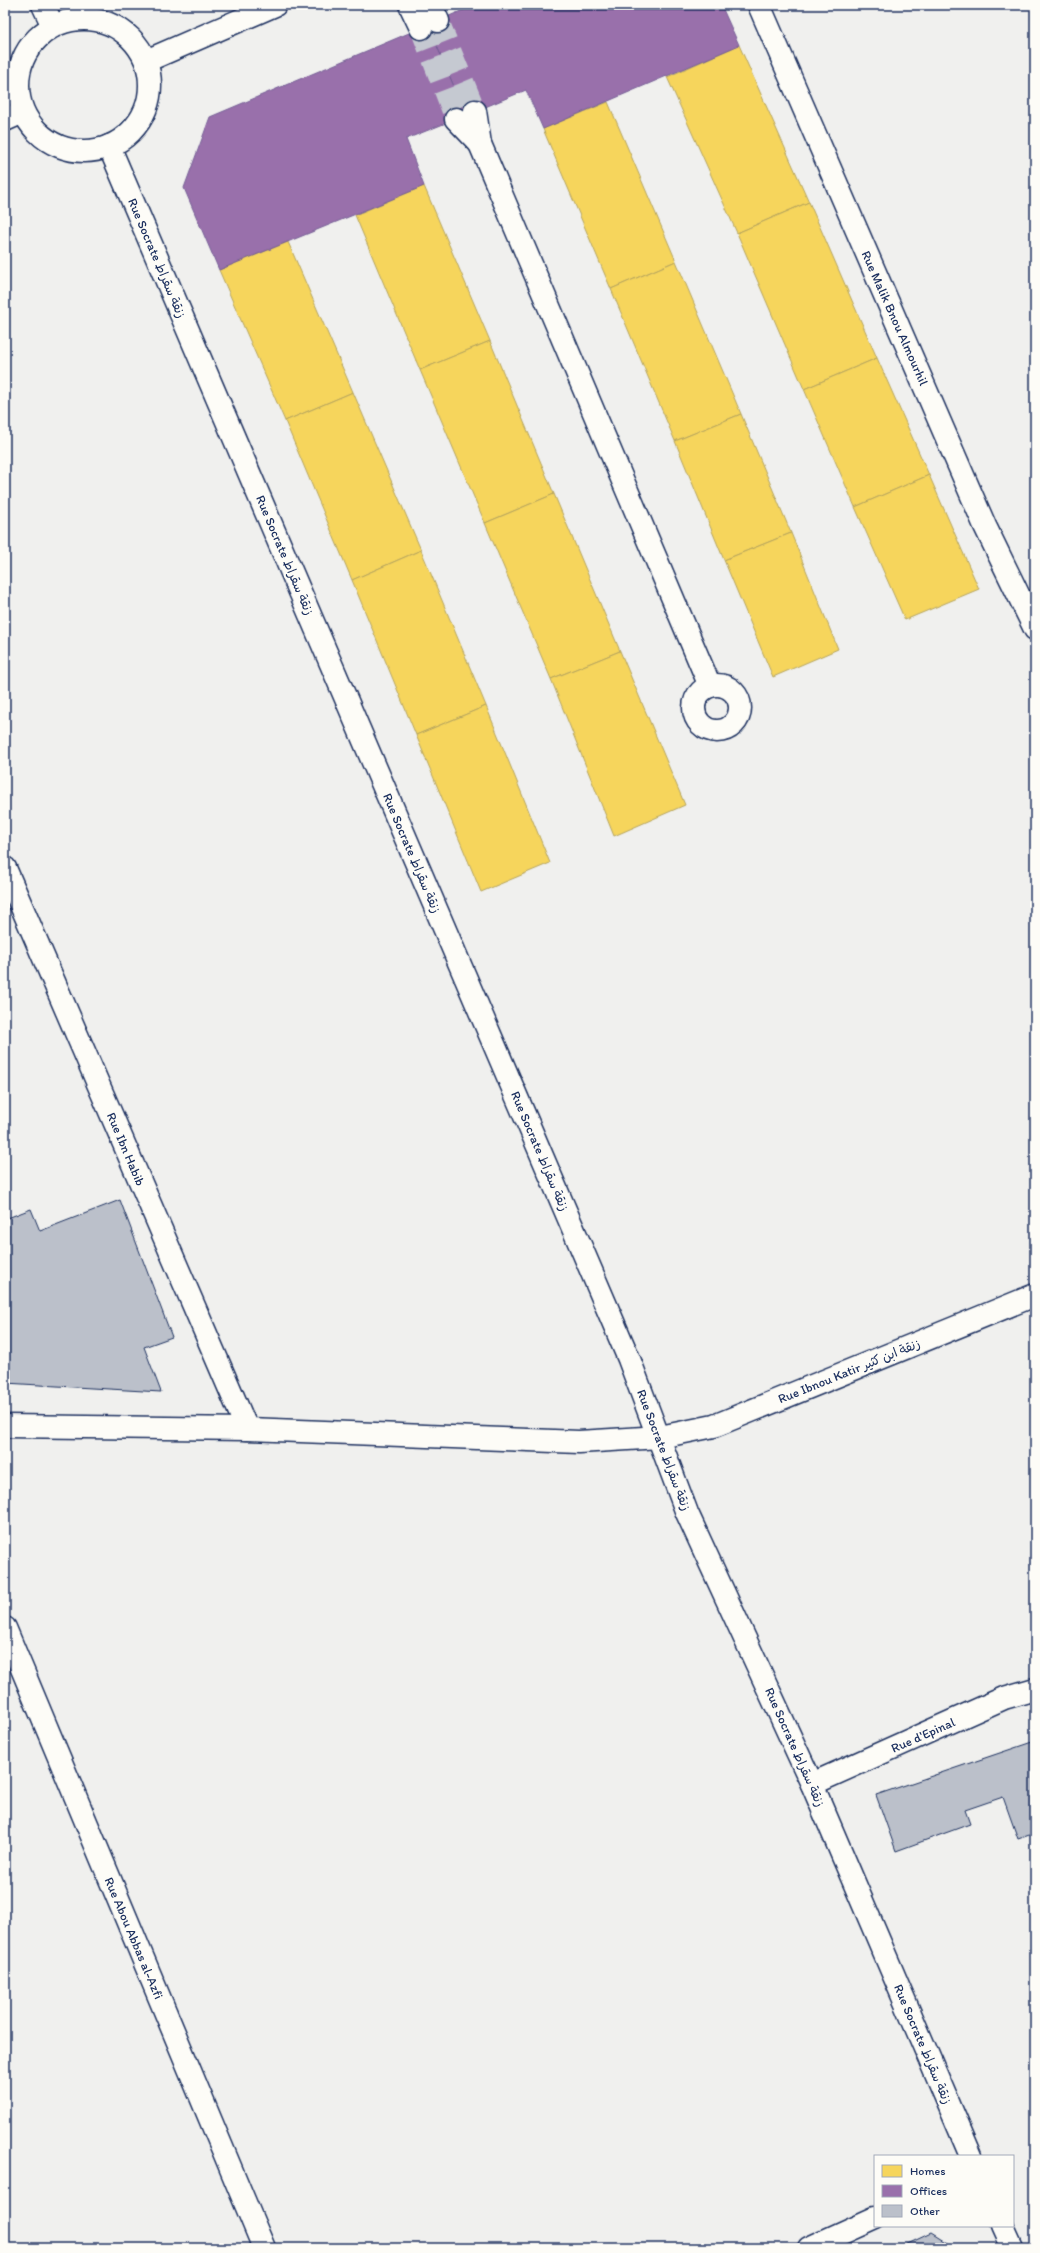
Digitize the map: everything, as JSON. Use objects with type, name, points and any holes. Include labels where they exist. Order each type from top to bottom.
[{"type":"street","points":[[43,5],[53,26]]},
{"type":"street","points":[[146,61],[275,5]]},
{"type":"street","points":[[410,5],[430,18]]},
{"type":"street","name":"Rue Malik Bnou Almourhil","points":[[758,5],[985,526],[1035,629]]},
{"type":"street","points":[[74,19],[96,19],[107,23],[126,34],[141,50],[146,61],[150,80],[145,111],[127,135],[109,146],[89,150],[59,147],[14,116],[16,83],[20,63],[36,38],[53,26],[74,19]]},
{"type":"street","points":[[466,115],[480,144],[710,686]]},
{"type":"street","name":"Rue Socrate زنقة سقراط","points":[[109,146],[623,1345],[660,1437],[687,1513],[812,1784],[971,2155]]},
{"type":"street","name":"Rue Ibn Habib","points":[[5,868],[247,1429]]},
{"type":"street","name":"Rue Ibnou Katir زنقة ابن كثير","points":[[5,1426],[247,1429],[579,1442],[660,1437],[714,1426],[1035,1295]]},
{"type":"street","name":"Rue Abou Abbas al-Azfi","points":[[5,1628],[264,2248]]},
{"type":"street","name":"Rue d'Epinal","points":[[812,1784],[1004,1698],[1035,1689]]},
{"type":"street","points":[[809,2248],[874,2218]]},
{"type":"street","points":[[1002,2227],[1012,2248]]},
{"type":"building: Homes","points":[[739,45],[809,202],[737,233],[667,77]]},
{"type":"building: Homes","points":[[608,102],[676,261],[611,289],[543,129]]},
{"type":"building: Homes","points":[[424,186],[490,341],[420,370],[355,215]]},
{"type":"building: Homes","points":[[809,202],[877,358],[804,389],[737,233]]},
{"type":"building: Homes","points":[[288,242],[353,392],[285,421],[219,270]]},
{"type":"building: Homes","points":[[676,261],[741,414],[675,441],[611,289]]},
{"type":"building: Homes","points":[[490,341],[554,494],[485,523],[420,370]]},
{"type":"building: Homes","points":[[877,358],[929,475],[855,507],[804,389]]},
{"type":"building: Homes","points":[[353,392],[421,550],[352,580],[285,421]]},
{"type":"building: Homes","points":[[741,414],[791,533],[724,560],[675,441]]},
{"type":"building: Homes","points":[[929,475],[979,589],[905,620],[855,507]]},
{"type":"building: Homes","points":[[554,494],[620,651],[551,679],[485,523]]},
{"type":"building: Homes","points":[[791,533],[838,649],[773,677],[724,560]]},
{"type":"building: Homes","points":[[421,550],[486,706],[416,735],[352,580]]},
{"type":"building: Homes","points":[[620,651],[685,805],[614,836],[551,679]]},
{"type":"building: Homes","points":[[486,706],[550,863],[481,892],[416,735]]},
{"type":"building: Offices","points":[[475,5],[721,5],[739,45],[543,129],[526,90],[466,115],[428,25]]},
{"type":"building: Offices","points":[[428,25],[466,115],[406,139],[424,186],[219,270],[184,188],[210,117]]},
{"type":"building: Other","points":[[120,1200],[172,1337],[144,1347],[161,1392],[5,1383],[5,1219],[31,1209],[40,1231]]},
{"type":"building: Other","points":[[1035,1741],[1035,1833],[1018,1839],[1003,1797],[965,1810],[970,1824],[896,1851],[876,1795]]},
{"type":"building: Other","points":[[931,2233],[955,2248],[899,2248]]},
{"type":"tunnel","points":[[438,21],[475,111]]},
{"type":"tunnel","points":[[421,28],[456,119]]}]
